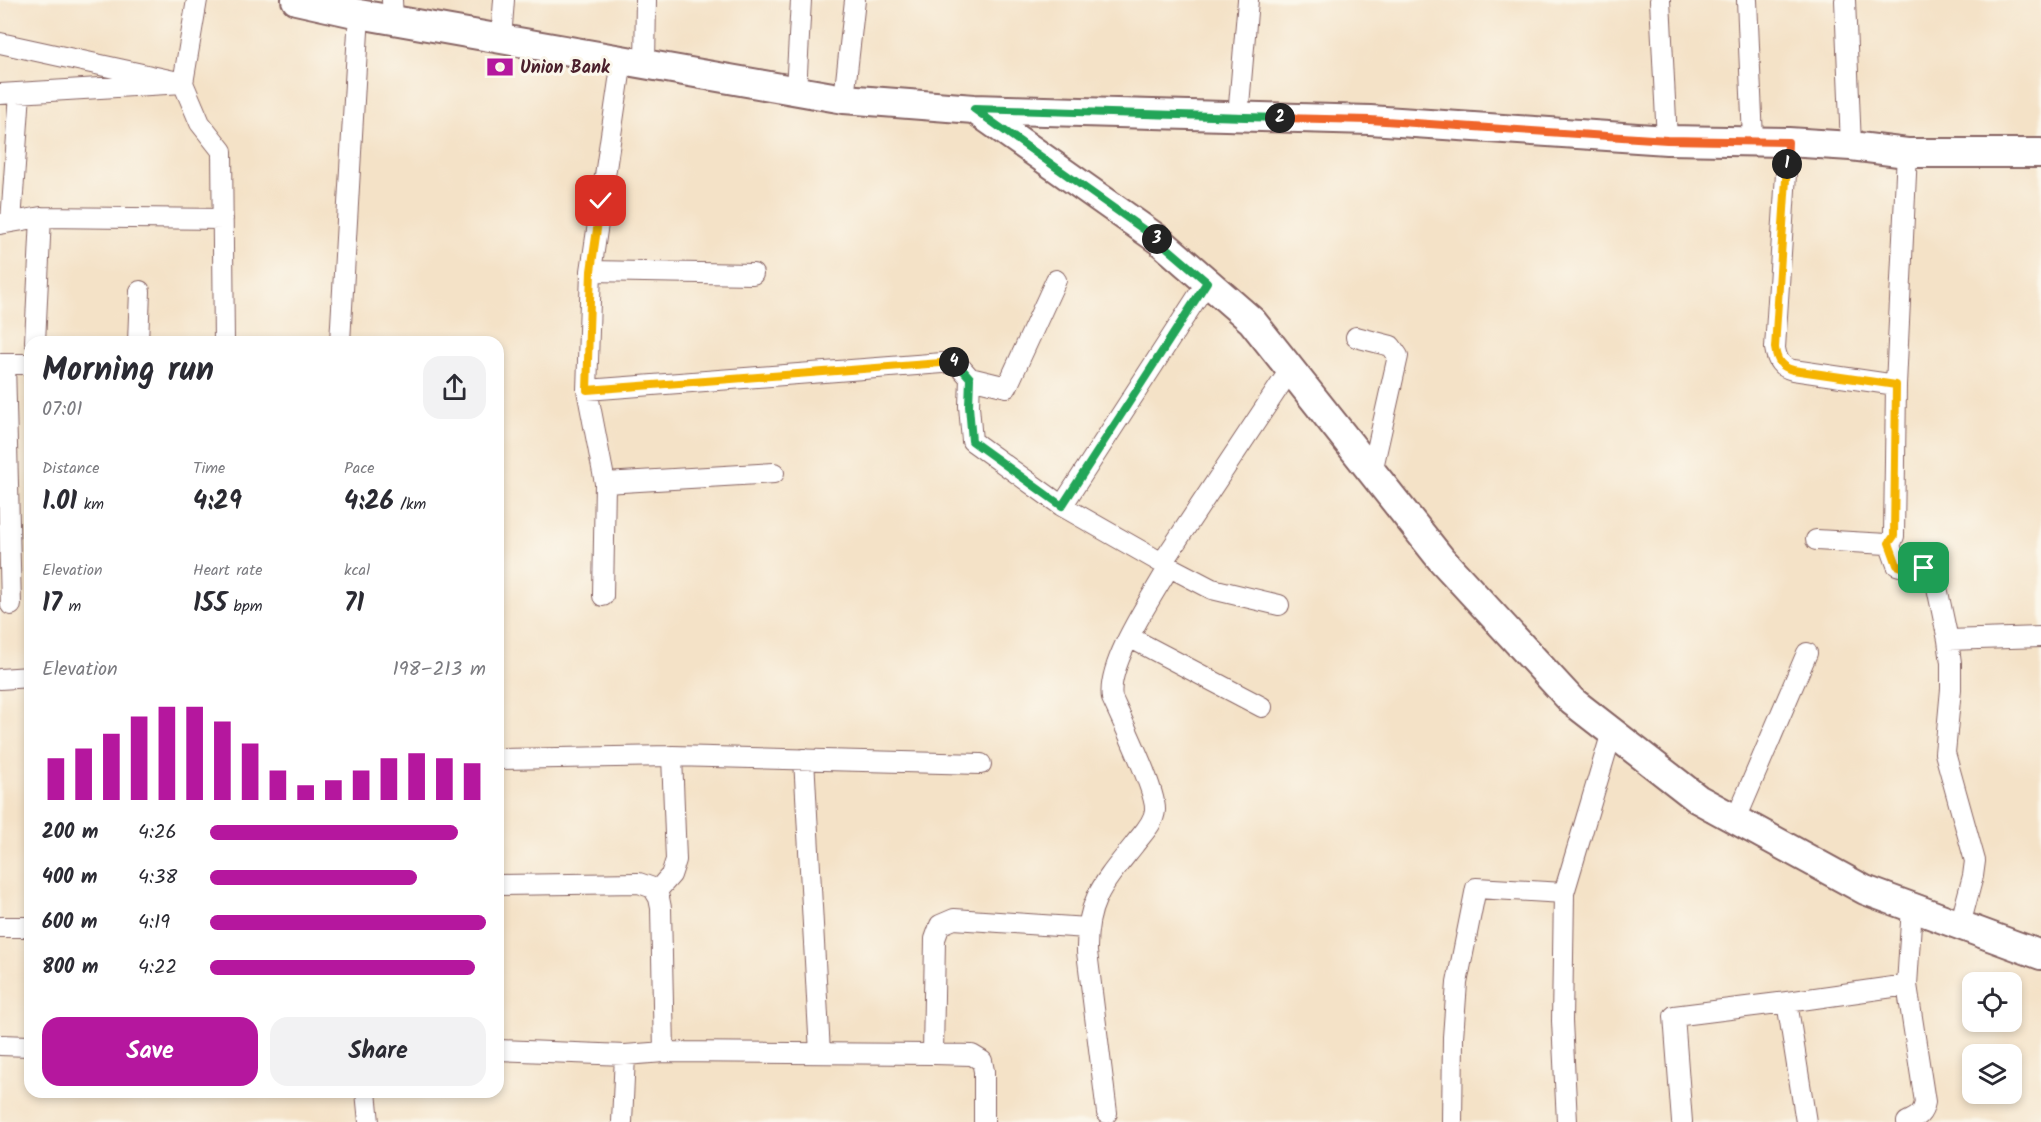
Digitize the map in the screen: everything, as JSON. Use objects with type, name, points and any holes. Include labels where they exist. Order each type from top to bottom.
[{"type":"street","points":[[197,0],[183,83],[200,123],[222,151],[224,336]]},
{"type":"street","points":[[296,0],[359,14],[393,10],[501,39],[844,99],[974,109],[1370,120],[1667,140],[1788,142],[1851,146],[1907,153],[2041,153]]},
{"type":"street","points":[[501,39],[504,0]]},
{"type":"street","points":[[603,596],[604,483],[587,390],[591,271],[646,0]]},
{"type":"street","points":[[796,91],[801,0]]},
{"type":"street","points":[[844,99],[855,0]]},
{"type":"street","points":[[1238,117],[1248,0]]},
{"type":"street","points":[[1660,0],[1667,140]]},
{"type":"street","points":[[1747,0],[1753,140]]},
{"type":"street","points":[[1845,0],[1851,146]]},
{"type":"street","points":[[340,336],[359,14]]},
{"type":"street","points":[[0,42],[183,83]]},
{"type":"street","points":[[183,83],[10,94],[6,223],[41,217],[223,219]]},
{"type":"street","points":[[974,109],[1159,240],[1252,321],[1441,559],[1572,700],[1612,732],[1698,799],[1865,890],[2041,955]]},
{"type":"street","points":[[1788,142],[1775,348],[1777,360],[1786,368],[1793,370],[1896,385]]},
{"type":"street","points":[[1889,543],[1894,536],[1896,385],[1907,153]]},
{"type":"street","points":[[35,336],[41,217]]},
{"type":"street","points":[[591,271],[753,274]]},
{"type":"street","points":[[587,390],[956,362],[970,378],[1006,387],[1056,280]]},
{"type":"street","points":[[1062,506],[1207,282]]},
{"type":"street","points":[[138,336],[140,291]]},
{"type":"street","points":[[1356,337],[1391,346],[1398,356],[1372,472]]},
{"type":"street","points":[[11,605],[2,364],[24,364]]},
{"type":"street","points":[[1107,1113],[1087,952],[1087,928],[1091,908],[1105,882],[1153,820],[1155,810],[1149,785],[1112,698],[1112,680],[1129,637],[1166,565],[1290,370]]},
{"type":"street","points":[[970,378],[969,406],[972,441],[1062,506],[1166,565],[1212,589],[1279,605]]},
{"type":"street","points":[[604,483],[774,473]]},
{"type":"street","points":[[1816,540],[1889,543]]},
{"type":"street","points":[[1889,543],[1897,565],[1904,568],[1928,568],[1934,573],[1948,640],[1951,689],[1945,753],[1975,861],[1960,925]]},
{"type":"street","points":[[1948,640],[2041,636]]},
{"type":"street","points":[[1129,637],[1262,707]]},
{"type":"street","points":[[1736,819],[1807,653]]},
{"type":"street","points":[[0,679],[24,677]]},
{"type":"street","points":[[1567,1122],[1562,1021],[1564,893],[1612,732]]},
{"type":"street","points":[[504,759],[672,756],[981,764]]},
{"type":"street","points":[[656,892],[671,875],[676,860],[672,756]]},
{"type":"street","points":[[804,759],[820,1053]]},
{"type":"street","points":[[504,885],[639,884],[648,885],[656,892],[661,908],[664,1052]]},
{"type":"street","points":[[1452,1122],[1453,1037],[1457,983],[1476,888],[1564,893]]},
{"type":"street","points":[[1907,1122],[1919,1116],[1924,1110],[1925,1102],[1907,985],[1912,907]]},
{"type":"street","points":[[933,1054],[935,939],[940,925],[954,919],[1087,928]]},
{"type":"street","points":[[0,927],[24,927]]},
{"type":"street","points":[[1682,1122],[1674,1016],[1907,985]]},
{"type":"street","points":[[1787,1002],[1806,1122]]},
{"type":"street","points":[[0,1044],[24,1046]]},
{"type":"street","points":[[504,1050],[625,1055],[664,1052],[972,1055],[982,1061],[984,1071],[984,1122]]},
{"type":"street","points":[[622,1122],[625,1055]]},
{"type":"street","points":[[367,1098],[369,1122]]},
{"type":"place","name":"Union Bank","points":[[500,67]]},
{"type":"route","points":[[601,201],[591,271],[587,390],[956,362],[970,378],[969,406],[972,441],[1062,506],[1207,282],[1159,240],[974,109],[1370,120],[1667,140],[1788,142],[1775,348],[1777,360],[1786,368],[1793,370],[1896,385],[1894,536],[1889,543],[1899,567],[1924,568]]}]
